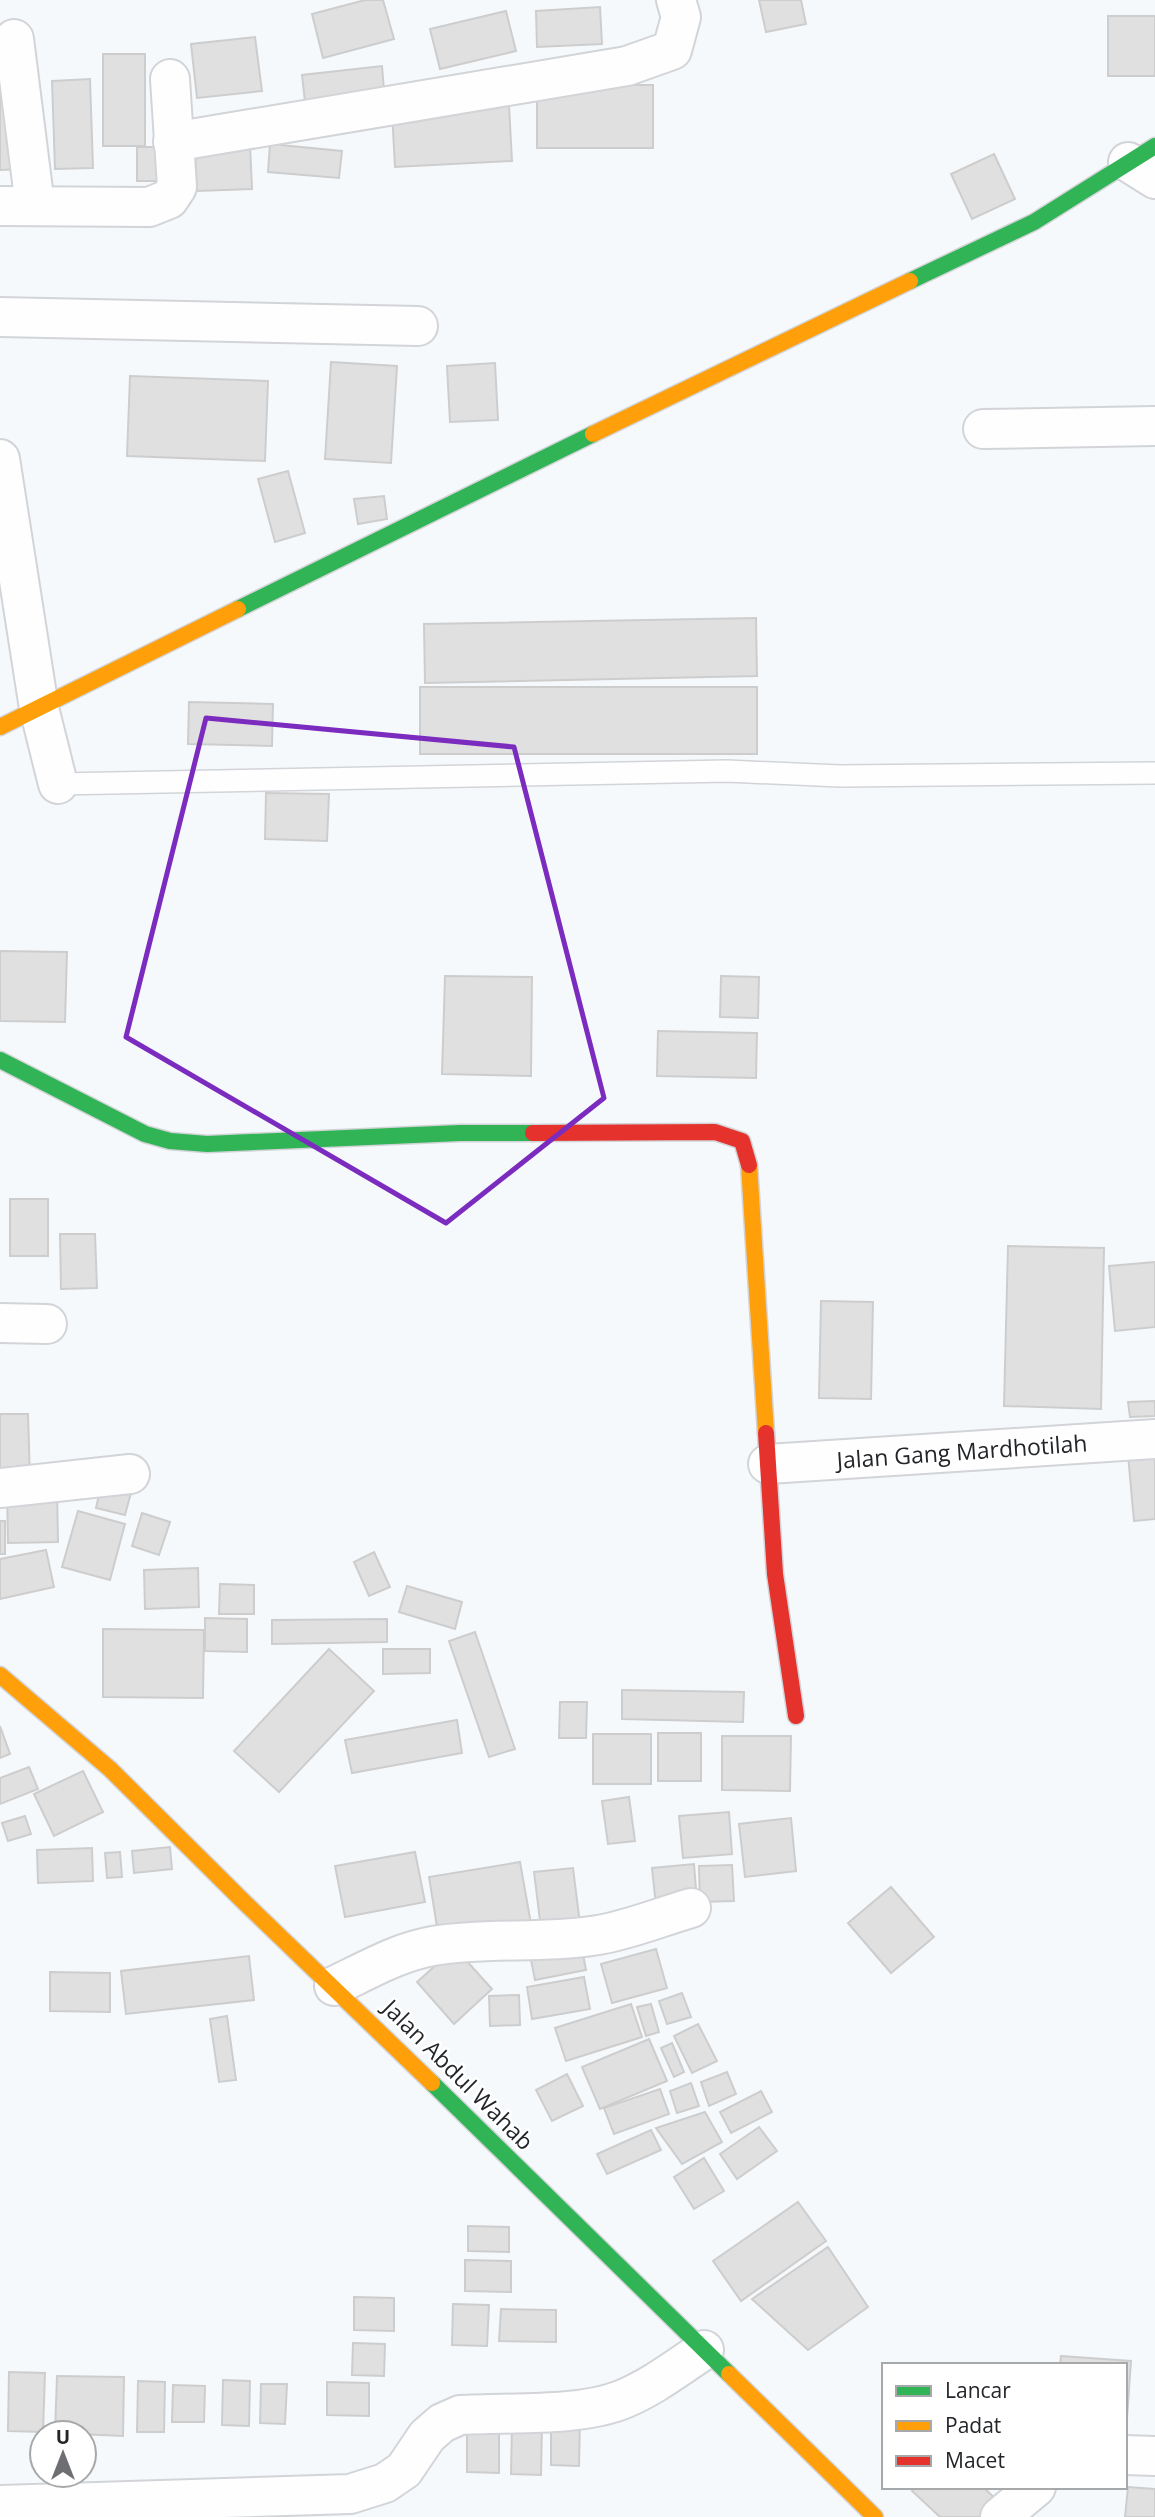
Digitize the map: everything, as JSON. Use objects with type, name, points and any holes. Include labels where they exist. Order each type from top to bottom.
[{"type":"street","points":[[173,142],[627,66],[672,50],[681,17],[676,0]]},
{"type":"street","points":[[14,39],[17,206],[149,207],[169,199],[177,187],[170,79]]},
{"type":"street","points":[[0,727],[706,378],[1034,222],[1146,162]]},
{"type":"street","points":[[0,317],[418,326]]},
{"type":"street","points":[[983,429],[1155,426]]},
{"type":"street","points":[[0,459],[39,708],[58,784]]},
{"type":"street","points":[[0,1059],[145,1134],[170,1141],[207,1144],[460,1133],[715,1132],[743,1141],[749,1161],[775,1574],[796,1716]]},
{"type":"street","points":[[0,1323],[47,1324]]},
{"type":"street","name":"Jalan Gang Mardhotilah","points":[[768,1464],[1155,1439]]},
{"type":"street","points":[[0,1488],[130,1474]]},
{"type":"street","name":"Jalan Abdul Wahab","points":[[0,1675],[110,1769],[875,2517]]},
{"type":"street","points":[[334,1986],[398,1956],[430,1946],[599,1935],[691,1908]]},
{"type":"street","points":[[0,2505],[350,2494],[385,2483],[404,2470],[427,2436],[442,2423],[460,2415],[597,2407],[648,2388],[704,2350]]},
{"type":"street","points":[[1127,2455],[1155,2456]]},
{"type":"street","points":[[1000,2517],[1034,2489]]},
{"type":"lane","points":[[58,784],[727,771],[840,776],[1155,773]]},
{"type":"highlighted area","points":[[206,718],[514,747],[604,1098],[446,1223],[126,1037]]},
{"type":"building","points":[[365,0],[383,0],[394,39],[323,58],[312,14]]},
{"type":"building","points":[[759,0],[801,0],[806,24],[766,32]]},
{"type":"building","points":[[600,7],[602,44],[537,47],[536,11]]},
{"type":"building","points":[[506,11],[516,51],[440,69],[430,29]]},
{"type":"building","points":[[1108,16],[1155,16],[1155,76],[1108,76]]},
{"type":"building","points":[[255,37],[262,91],[197,98],[191,44]]},
{"type":"building","points":[[103,54],[145,54],[145,146],[103,146]]},
{"type":"building","points":[[382,66],[385,102],[306,111],[302,75]]},
{"type":"building","points":[[90,79],[93,168],[55,169],[52,81]]},
{"type":"building","points":[[17,85],[23,169],[0,170],[0,86]]},
{"type":"building","points":[[537,85],[653,85],[653,148],[537,148]]},
{"type":"building","points":[[509,105],[512,161],[395,167],[392,112]]},
{"type":"building","points":[[250,144],[252,189],[197,191],[195,147]]},
{"type":"building","points":[[270,144],[342,151],[339,178],[268,172]]},
{"type":"building","points":[[137,147],[163,147],[164,181],[137,181]]},
{"type":"building","points":[[994,154],[1015,199],[972,219],[951,174]]},
{"type":"building","points":[[331,362],[397,366],[391,463],[325,459]]},
{"type":"building","points":[[495,363],[498,420],[450,422],[447,366]]},
{"type":"building","points":[[130,376],[268,381],[265,461],[127,456]]},
{"type":"building","points":[[288,471],[305,533],[275,542],[258,479]]},
{"type":"building","points":[[384,496],[387,519],[358,524],[354,499]]},
{"type":"building","points":[[756,618],[757,676],[425,683],[424,624]]},
{"type":"building","points":[[420,687],[757,687],[757,754],[420,754]]},
{"type":"building","points":[[189,702],[273,704],[272,746],[188,744]]},
{"type":"building","points":[[266,793],[329,794],[327,841],[265,839]]},
{"type":"building","points":[[0,951],[67,952],[65,1022],[0,1021]]},
{"type":"building","points":[[445,976],[532,977],[531,1076],[442,1074]]},
{"type":"building","points":[[721,976],[759,977],[758,1018],[720,1017]]},
{"type":"building","points":[[658,1031],[757,1033],[756,1078],[657,1076]]},
{"type":"building","points":[[10,1199],[48,1199],[48,1256],[10,1256]]},
{"type":"building","points":[[60,1234],[95,1234],[97,1288],[61,1289]]},
{"type":"building","points":[[1008,1246],[1104,1248],[1101,1409],[1004,1406]]},
{"type":"building","points":[[1155,1262],[1155,1327],[1115,1331],[1109,1266]]},
{"type":"building","points":[[821,1301],[873,1302],[871,1399],[819,1398]]},
{"type":"building","points":[[1155,1401],[1155,1416],[1130,1417],[1128,1402]]},
{"type":"building","points":[[0,1414],[28,1414],[30,1478],[0,1479]]},
{"type":"building","points":[[1155,1452],[1155,1519],[1134,1521],[1128,1455]]},
{"type":"building","points":[[102,1482],[132,1489],[125,1515],[96,1508]]},
{"type":"building","points":[[57,1488],[58,1542],[8,1543],[7,1489]]},
{"type":"building","points":[[78,1511],[125,1524],[110,1580],[62,1567]]},
{"type":"building","points":[[142,1513],[170,1522],[159,1555],[132,1546]]},
{"type":"building","points":[[0,1521],[5,1521],[5,1554],[0,1554]]},
{"type":"building","points":[[46,1550],[54,1587],[0,1599],[0,1559]]},
{"type":"building","points":[[374,1552],[390,1587],[369,1596],[354,1562]]},
{"type":"building","points":[[198,1568],[199,1607],[145,1609],[144,1570]]},
{"type":"building","points":[[220,1584],[254,1585],[254,1614],[219,1614]]},
{"type":"building","points":[[407,1586],[462,1602],[455,1629],[399,1612]]},
{"type":"building","points":[[205,1618],[247,1619],[247,1652],[205,1651]]},
{"type":"building","points":[[387,1619],[387,1642],[272,1644],[272,1620]]},
{"type":"building","points":[[103,1629],[204,1630],[203,1698],[103,1697]]},
{"type":"building","points":[[475,1632],[515,1749],[489,1757],[449,1641]]},
{"type":"building","points":[[329,1649],[374,1691],[279,1792],[234,1751]]},
{"type":"building","points":[[383,1649],[430,1649],[430,1673],[383,1674]]},
{"type":"building","points":[[622,1690],[744,1692],[743,1722],[622,1719]]},
{"type":"building","points":[[560,1702],[587,1702],[586,1738],[559,1738]]},
{"type":"building","points":[[457,1720],[462,1753],[352,1773],[345,1740]]},
{"type":"building","points":[[0,1726],[10,1754],[0,1758]]},
{"type":"building","points":[[658,1733],[701,1733],[701,1781],[658,1781]]},
{"type":"building","points":[[593,1734],[651,1734],[651,1784],[593,1784]]},
{"type":"building","points":[[722,1736],[791,1736],[790,1791],[722,1790]]},
{"type":"building","points":[[29,1767],[38,1789],[0,1804],[0,1778]]},
{"type":"building","points":[[83,1771],[103,1812],[54,1836],[34,1794]]},
{"type":"building","points":[[629,1797],[635,1841],[608,1844],[602,1801]]},
{"type":"building","points":[[729,1812],[732,1854],[683,1858],[679,1816]]},
{"type":"building","points":[[25,1816],[31,1834],[8,1841],[2,1823]]},
{"type":"building","points":[[791,1818],[796,1871],[745,1877],[739,1824]]},
{"type":"building","points":[[170,1847],[172,1869],[134,1873],[132,1851]]},
{"type":"building","points":[[92,1848],[93,1881],[38,1883],[37,1850]]},
{"type":"building","points":[[120,1852],[122,1877],[107,1878],[105,1853]]},
{"type":"building","points":[[415,1852],[425,1902],[345,1917],[335,1866]]},
{"type":"building","points":[[520,1862],[531,1924],[439,1939],[429,1877]]},
{"type":"building","points":[[694,1864],[697,1902],[656,1906],[652,1868]]},
{"type":"building","points":[[732,1865],[734,1901],[700,1902],[699,1866]]},
{"type":"building","points":[[573,1868],[581,1932],[542,1937],[534,1872]]},
{"type":"building","points":[[891,1887],[934,1937],[891,1973],[848,1923]]},
{"type":"building","points":[[455,1948],[492,1989],[454,2024],[417,1982]]},
{"type":"building","points":[[582,1949],[586,1970],[535,1980],[531,1960]]},
{"type":"building","points":[[656,1949],[667,1988],[612,2003],[601,1964]]},
{"type":"building","points":[[249,1956],[254,2000],[126,2014],[121,1971]]},
{"type":"building","points":[[50,1972],[110,1973],[110,2012],[50,2011]]},
{"type":"building","points":[[584,1977],[590,2009],[532,2019],[527,1987]]},
{"type":"building","points":[[682,1993],[691,2017],[667,2024],[659,2001]]},
{"type":"building","points":[[519,1995],[520,2025],[490,2026],[489,1996]]},
{"type":"building","points":[[631,2004],[642,2037],[566,2061],[555,2028]]},
{"type":"building","points":[[651,2004],[659,2032],[646,2036],[637,2007]]},
{"type":"building","points":[[227,2016],[236,2080],[219,2082],[210,2019]]},
{"type":"building","points":[[698,2024],[717,2061],[692,2073],[674,2036]]},
{"type":"building","points":[[649,2039],[667,2081],[600,2109],[582,2067]]},
{"type":"building","points":[[672,2043],[684,2072],[674,2077],[661,2048]]},
{"type":"building","points":[[727,2072],[736,2094],[709,2106],[701,2082]]},
{"type":"building","points":[[567,2074],[583,2106],[552,2121],[536,2090]]},
{"type":"building","points":[[691,2083],[699,2106],[677,2113],[670,2091]]},
{"type":"building","points":[[660,2089],[669,2114],[614,2134],[604,2108]]},
{"type":"building","points":[[761,2091],[772,2112],[731,2133],[720,2112]]},
{"type":"building","points":[[705,2112],[722,2142],[682,2164],[656,2128]]},
{"type":"building","points":[[759,2127],[777,2151],[737,2179],[720,2154]]},
{"type":"building","points":[[651,2130],[661,2150],[607,2174],[597,2154]]},
{"type":"building","points":[[704,2158],[724,2191],[694,2209],[674,2177]]},
{"type":"building","points":[[798,2202],[826,2241],[741,2301],[713,2261]]},
{"type":"building","points":[[468,2226],[509,2227],[509,2252],[468,2251]]},
{"type":"building","points":[[828,2247],[868,2307],[808,2350],[752,2299]]},
{"type":"building","points":[[465,2260],[511,2261],[511,2292],[465,2291]]},
{"type":"building","points":[[354,2297],[394,2298],[394,2331],[354,2330]]},
{"type":"building","points":[[453,2304],[489,2305],[487,2346],[452,2345]]},
{"type":"building","points":[[501,2309],[556,2310],[556,2342],[499,2341]]},
{"type":"building","points":[[353,2343],[385,2344],[384,2376],[352,2375]]},
{"type":"building","points":[[1061,2356],[1131,2361],[1127,2419],[1127,2363],[1060,2363]]},
{"type":"building","points":[[9,2372],[45,2373],[43,2419],[28,2419],[28,2432],[8,2431]]},
{"type":"building","points":[[57,2376],[124,2377],[123,2436],[98,2435],[98,2419],[55,2419]]},
{"type":"building","points":[[223,2380],[250,2381],[249,2426],[222,2425]]},
{"type":"building","points":[[138,2381],[165,2382],[164,2432],[137,2432]]},
{"type":"building","points":[[327,2382],[369,2383],[369,2416],[327,2415]]},
{"type":"building","points":[[261,2384],[287,2384],[285,2424],[260,2423]]},
{"type":"building","points":[[173,2385],[205,2386],[204,2422],[172,2422]]},
{"type":"building","points":[[551,2417],[580,2418],[579,2466],[551,2465]]},
{"type":"building","points":[[467,2423],[499,2424],[499,2473],[467,2472]]},
{"type":"building","points":[[512,2424],[542,2424],[541,2475],[511,2474]]},
{"type":"building","points":[[1128,2487],[1155,2489],[1155,2517],[1125,2517]]},
{"type":"building","points":[[985,2489],[1001,2504],[988,2517],[940,2517],[912,2491]]},
{"type":"traffic: fast","points":[[910,281],[1034,222],[1155,146]]},
{"type":"traffic: fast","points":[[238,609],[593,434]]},
{"type":"traffic: fast","points":[[0,1060],[145,1134],[170,1141],[207,1144],[460,1133],[533,1133]]},
{"type":"traffic: fast","points":[[432,2083],[729,2374]]},
{"type":"traffic: slow","points":[[593,434],[910,281]]},
{"type":"traffic: slow","points":[[0,727],[238,609]]},
{"type":"traffic: slow","points":[[749,1165],[766,1433]]},
{"type":"traffic: slow","points":[[0,1675],[110,1769],[432,2083]]},
{"type":"traffic: slow","points":[[729,2374],[875,2517]]},
{"type":"traffic: jam","points":[[533,1133],[715,1132],[742,1141],[749,1165]]},
{"type":"traffic: jam","points":[[766,1433],[775,1574],[796,1716]]}]
